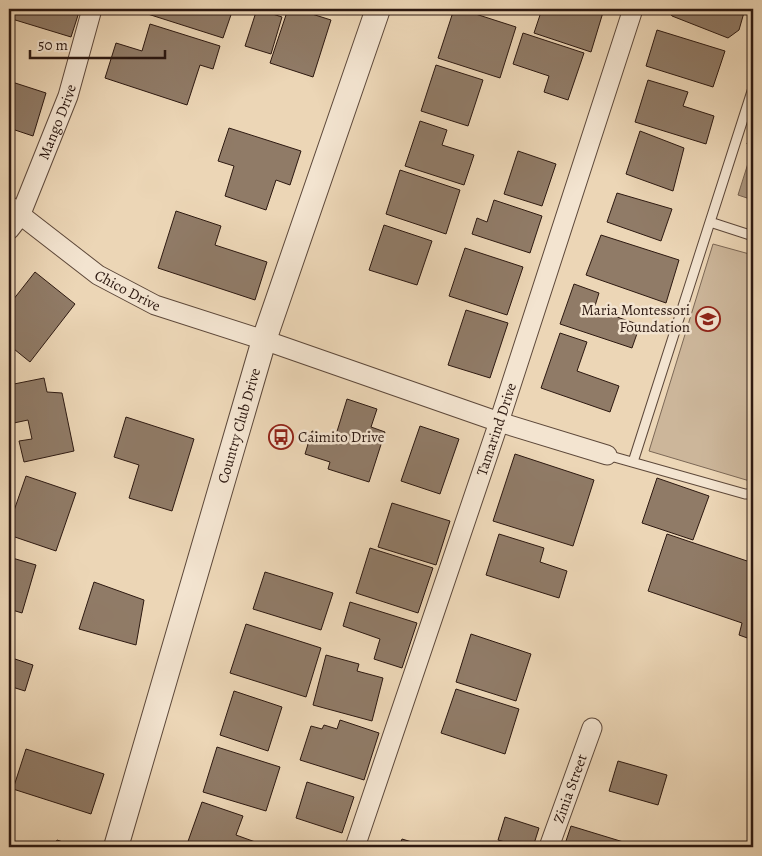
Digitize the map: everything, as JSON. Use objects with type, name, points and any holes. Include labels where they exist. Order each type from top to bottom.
[{"type":"street","name":"Mango Drive","points":[[13,217],[68,96],[92,9]]},
{"type":"street","name":"Country Club Drive","points":[[116,847],[264,340],[378,9]]},
{"type":"street","name":"Tamarind Drive","points":[[354,847],[499,422],[633,9]]},
{"type":"street","name":"Chico Drive","points":[[13,217],[98,275],[155,305],[264,340]]},
{"type":"street","points":[[264,340],[499,422],[607,455]]},
{"type":"street","name":"Zinia Street","points":[[549,847],[592,728]]},
{"type":"lane","points":[[633,462],[753,88]]},
{"type":"lane","points":[[710,222],[753,236]]},
{"type":"lane","points":[[607,455],[745,494],[753,494]]},
{"type":"shaded area","points":[[750,157],[753,158],[753,200],[738,195]]},
{"type":"shaded area","points":[[713,244],[753,255],[753,482],[649,451]]},
{"type":"building","points":[[15,9],[80,9],[71,37],[12,19]]},
{"type":"building","points":[[132,9],[233,9],[223,38]]},
{"type":"building","points":[[257,9],[282,17],[271,54],[245,46]]},
{"type":"building","points":[[288,9],[296,9],[331,20],[313,77],[270,63]]},
{"type":"building","points":[[454,9],[460,9],[516,27],[500,78],[438,58]]},
{"type":"building","points":[[542,9],[604,9],[591,52],[534,33]]},
{"type":"building","points":[[667,9],[707,9],[713,11],[719,9],[745,9],[739,30],[728,38],[672,16]]},
{"type":"building","points":[[150,24],[220,46],[213,69],[200,65],[187,105],[105,78],[116,43],[142,51]]},
{"type":"building","points":[[657,30],[725,51],[713,87],[646,66]]},
{"type":"building","points":[[523,33],[584,53],[568,100],[544,92],[549,76],[513,64]]},
{"type":"building","points":[[436,65],[483,80],[468,126],[421,111]]},
{"type":"building","points":[[648,80],[688,92],[683,106],[714,116],[706,144],[635,122]]},
{"type":"building","points":[[9,81],[46,93],[33,136],[9,128]]},
{"type":"building","points":[[420,121],[447,130],[442,145],[474,155],[464,185],[405,166]]},
{"type":"building","points":[[753,125],[753,146],[747,144]]},
{"type":"building","points":[[229,128],[301,151],[290,185],[276,180],[266,210],[225,196],[234,166],[218,161]]},
{"type":"building","points":[[640,131],[684,148],[673,191],[626,174]]},
{"type":"building","points":[[518,151],[556,164],[542,206],[504,194]]},
{"type":"building","points":[[400,170],[460,190],[446,234],[386,214]]},
{"type":"building","points":[[617,193],[672,209],[661,241],[607,222]]},
{"type":"building","points":[[494,200],[542,216],[530,253],[472,234],[477,218],[487,222]]},
{"type":"building","points":[[176,211],[221,226],[215,245],[267,262],[255,300],[158,268]]},
{"type":"building","points":[[384,225],[432,241],[417,285],[369,270]]},
{"type":"building","points":[[601,235],[679,260],[666,303],[586,275]]},
{"type":"building","points":[[465,248],[523,267],[507,315],[449,296]]},
{"type":"building","points":[[35,272],[75,304],[30,362],[9,345],[9,305]]},
{"type":"building","points":[[574,284],[599,293],[594,309],[640,325],[632,348],[560,324]]},
{"type":"building","points":[[466,310],[508,323],[490,378],[448,365]]},
{"type":"building","points":[[560,333],[587,342],[577,371],[619,386],[610,412],[541,388]]},
{"type":"building","points":[[44,378],[47,392],[62,393],[74,451],[24,462],[19,441],[32,439],[28,420],[9,424],[9,385]]},
{"type":"building","points":[[347,399],[377,409],[371,427],[385,432],[369,482],[328,469],[330,462],[305,454],[312,431],[335,438]]},
{"type":"building","points":[[126,417],[194,439],[172,511],[129,498],[139,465],[114,457]]},
{"type":"building","points":[[420,426],[459,439],[440,494],[401,481]]},
{"type":"building","points":[[515,454],[594,480],[573,546],[493,521]]},
{"type":"building","points":[[26,476],[76,493],[56,551],[9,535],[9,525]]},
{"type":"building","points":[[657,478],[709,496],[693,540],[642,523]]},
{"type":"building","points":[[392,503],[450,521],[436,565],[378,547]]},
{"type":"building","points":[[499,534],[544,548],[540,562],[567,571],[559,598],[486,575]]},
{"type":"building","points":[[667,534],[753,563],[753,640],[739,635],[742,623],[648,591]]},
{"type":"building","points":[[370,548],[433,568],[418,613],[356,593]]},
{"type":"building","points":[[9,557],[36,565],[22,613],[9,609]]},
{"type":"building","points":[[265,572],[333,593],[321,630],[253,609]]},
{"type":"building","points":[[94,582],[144,600],[136,645],[79,629]]},
{"type":"building","points":[[350,602],[417,623],[402,668],[374,659],[380,639],[343,626]]},
{"type":"building","points":[[246,624],[321,648],[306,697],[230,673]]},
{"type":"building","points":[[471,634],[531,654],[516,701],[456,682]]},
{"type":"building","points":[[326,655],[359,664],[357,671],[383,678],[372,721],[313,705]]},
{"type":"building","points":[[9,657],[33,665],[25,691],[9,686]]},
{"type":"building","points":[[456,689],[519,709],[505,754],[441,733]]},
{"type":"building","points":[[234,691],[282,707],[268,751],[220,735]]},
{"type":"building","points":[[340,720],[379,733],[364,780],[300,760],[311,726],[322,729],[324,725],[337,729]]},
{"type":"building","points":[[217,747],[280,767],[266,811],[203,792]]},
{"type":"building","points":[[26,749],[104,774],[91,814],[13,789]]},
{"type":"building","points":[[618,761],[667,775],[658,805],[609,791]]},
{"type":"building","points":[[307,782],[354,797],[342,833],[296,818]]},
{"type":"building","points":[[202,802],[243,816],[236,835],[258,843],[257,847],[186,847]]},
{"type":"building","points":[[505,817],[539,828],[533,847],[522,847],[498,840]]},
{"type":"building","points":[[571,826],[630,844],[628,847],[564,847]]},
{"type":"building","points":[[402,839],[428,847],[399,847]]},
{"type":"building","points":[[57,840],[78,847],[54,847]]},
{"type":"place","name":"Maria Montessori Foundation","points":[[708,319]]},
{"type":"place","name":"Caimito Drive","points":[[281,437]]}]
